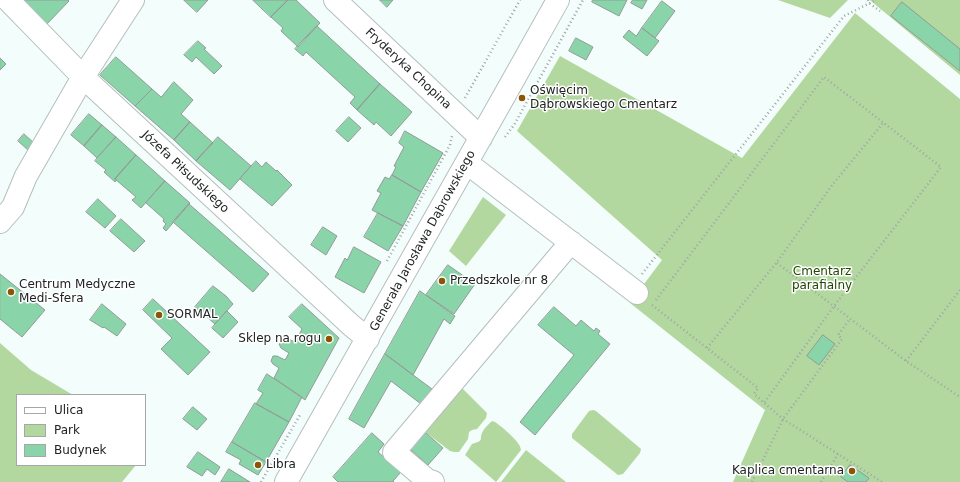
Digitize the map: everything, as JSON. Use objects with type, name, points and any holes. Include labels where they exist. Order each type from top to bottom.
[{"type":"street","name":"Józefa Piłsudskiego","points":[[8,0],[83,77],[352,326],[368,339]]},
{"type":"street","points":[[0,222],[13,207],[26,176],[83,77],[133,0]]},
{"type":"street","name":"Fryderyka Chopina","points":[[335,0],[481,138]]},
{"type":"street","name":"Generała Jarosława Dąbrowskiego","points":[[286,482],[558,0]]},
{"type":"street","points":[[467,162],[640,296]]},
{"type":"street","points":[[433,482],[427,480],[394,452],[571,242]]},
{"type":"path","points":[[385,265],[450,145],[456,114],[520,0]]},
{"type":"path","points":[[640,296],[844,16],[869,2],[876,0]]},
{"type":"path","points":[[869,2],[880,11]]},
{"type":"path","points":[[640,296],[824,77],[941,167],[834,306],[764,402]]},
{"type":"path","points":[[707,348],[777,262],[833,184],[884,122]]},
{"type":"path","points":[[777,262],[906,361],[960,397]]},
{"type":"path","points":[[906,361],[960,290]]},
{"type":"path","points":[[640,296],[758,388],[754,394],[783,419],[882,482]]},
{"type":"path","points":[[752,482],[783,419],[842,339],[838,335],[850,319]]},
{"type":"path","points":[[260,482],[300,414]]},
{"type":"path","points":[[821,482],[838,454]]},
{"type":"green space","points":[[778,0],[848,0],[830,18]]},
{"type":"green space","points":[[870,0],[960,0],[960,75],[877,6]]},
{"type":"green space","name":"Cmentarz parafialny","points":[[855,13],[960,99],[960,482],[733,482],[765,410],[630,303],[662,260],[517,131],[560,56],[742,158]]},
{"type":"green space","points":[[483,197],[506,215],[466,266],[449,251]]},
{"type":"green space","points":[[0,343],[31,370],[71,394],[16,394],[16,466],[135,466],[122,482],[0,482]]},
{"type":"green space","points":[[462,388],[487,413],[486,418],[477,429],[469,432],[468,439],[459,452],[454,452],[450,451],[424,431]]},
{"type":"green space","points":[[593,410],[641,449],[640,453],[623,474],[618,475],[572,438],[572,434],[589,411]]},
{"type":"green space","points":[[492,421],[511,435],[518,443],[521,450],[496,482],[465,455],[472,444],[480,440],[484,430]]},
{"type":"green space","points":[[526,450],[566,482],[501,482]]},
{"type":"building","points":[[21,0],[68,0],[69,1],[46,25]]},
{"type":"building","points":[[184,0],[208,0],[197,12]]},
{"type":"building","points":[[253,0],[288,0],[271,17]]},
{"type":"building","points":[[288,0],[296,0],[320,23],[298,47],[281,31],[283,28],[271,17]]},
{"type":"building","points":[[380,0],[393,0],[387,7]]},
{"type":"building","points":[[593,0],[627,0],[619,16],[592,2]]},
{"type":"building","points":[[633,0],[647,0],[642,9],[631,3]]},
{"type":"building","points":[[662,1],[675,11],[655,38],[642,28]]},
{"type":"building","points":[[902,2],[960,49],[960,71],[891,16]]},
{"type":"building","points":[[317,26],[380,84],[357,110],[350,103],[355,97],[306,52],[303,56],[295,49]]},
{"type":"building","points":[[642,28],[659,41],[647,56],[623,37],[629,30],[636,36]]},
{"type":"building","points":[[576,38],[593,47],[586,60],[569,51]]},
{"type":"building","points":[[198,41],[206,48],[204,49],[222,66],[214,74],[196,57],[192,62],[184,55]]},
{"type":"building","points":[[116,57],[152,89],[135,106],[100,75]]},
{"type":"building","points":[[0,58],[6,64],[0,70]]},
{"type":"building","points":[[174,82],[193,100],[181,114],[190,122],[174,140],[135,106],[152,89],[161,97]]},
{"type":"building","points":[[380,84],[412,112],[391,136],[376,122],[374,125],[357,110]]},
{"type":"building","points":[[89,114],[102,125],[84,146],[71,135]]},
{"type":"building","points":[[349,117],[361,128],[348,142],[336,131]]},
{"type":"building","points":[[190,122],[213,143],[196,161],[174,140]]},
{"type":"building","points":[[102,125],[116,137],[97,158],[84,146]]},
{"type":"building","points":[[405,131],[443,153],[421,192],[392,175],[396,167],[394,166],[404,147],[399,143]]},
{"type":"building","points":[[24,134],[34,143],[28,150],[18,141]]},
{"type":"building","points":[[116,137],[136,155],[115,179],[117,180],[115,182],[104,172],[106,170],[95,161]]},
{"type":"building","points":[[218,137],[251,166],[230,190],[196,161]]},
{"type":"building","points":[[136,155],[165,181],[141,208],[132,200],[136,197],[115,179]]},
{"type":"building","points":[[256,161],[262,167],[266,162],[276,171],[277,170],[292,185],[272,206],[240,179]]},
{"type":"building","points":[[392,175],[421,192],[403,226],[372,210],[381,193],[377,191],[385,177],[389,179]]},
{"type":"building","points":[[165,181],[190,203],[166,231],[163,228],[166,224],[163,221],[164,219],[146,203]]},
{"type":"building","points":[[98,199],[116,216],[105,228],[86,212]]},
{"type":"building","points":[[189,204],[269,274],[253,292],[173,222]]},
{"type":"building","points":[[378,213],[403,226],[388,251],[364,237]]},
{"type":"building","points":[[121,219],[145,241],[134,252],[110,231]]},
{"type":"building","points":[[323,227],[337,236],[326,255],[311,245]]},
{"type":"building","points":[[354,247],[381,262],[364,293],[335,277],[345,258],[347,260]]},
{"type":"building","points":[[448,265],[475,284],[454,314],[426,295]]},
{"type":"building","name":"Centrum Medyczne Medi-Sfera","points":[[0,274],[45,310],[22,337],[0,319]]},
{"type":"building","points":[[213,286],[226,296],[233,304],[215,324],[195,307]]},
{"type":"building","points":[[420,291],[455,316],[450,324],[444,319],[413,375],[385,354]]},
{"type":"building","points":[[153,299],[210,352],[188,375],[161,349],[172,338],[143,310]]},
{"type":"building","points":[[102,304],[126,324],[117,336],[90,320]]},
{"type":"building","points":[[302,304],[339,338],[305,400],[274,378],[279,368],[271,361],[273,356],[277,356],[285,360],[289,353],[281,348],[279,344],[283,339],[286,338],[295,342],[302,329],[289,317]]},
{"type":"building","points":[[554,307],[576,326],[581,320],[594,331],[596,328],[600,331],[598,334],[610,344],[535,435],[520,422],[574,355],[538,325]]},
{"type":"building","points":[[227,311],[238,322],[223,338],[212,328]]},
{"type":"building","points":[[823,335],[835,344],[819,365],[807,356]]},
{"type":"building","points":[[385,354],[432,389],[421,404],[391,381],[364,428],[349,419]]},
{"type":"building","points":[[267,374],[302,397],[289,422],[256,404],[263,393],[258,390]]},
{"type":"building","points":[[255,403],[289,422],[266,462],[232,442]]},
{"type":"building","points":[[193,407],[207,419],[197,430],[183,419]]},
{"type":"building","points":[[372,433],[384,444],[378,452],[401,472],[393,481],[394,482],[338,482],[333,477]]},
{"type":"building","points":[[426,433],[443,448],[428,465],[411,450]]},
{"type":"building","points":[[232,442],[266,462],[258,475],[239,464],[241,460],[226,452]]},
{"type":"building","points":[[198,452],[220,467],[215,475],[207,469],[202,476],[187,467]]},
{"type":"building","name":"Kaplica cmentarna","points":[[850,465],[869,478],[866,482],[848,482],[841,477]]},
{"type":"building","points":[[229,469],[250,482],[221,482]]},
{"type":"place","name":"Oświęcim Dąbrowskiego Cmentarz","points":[[522,98]]},
{"type":"place","name":"Przedszkole nr 8","points":[[442,281]]},
{"type":"place","name":"Centrum Medyczne Medi-Sfera","points":[[11,292]]},
{"type":"place","name":"SORMAL","points":[[159,315]]},
{"type":"place","name":"Sklep na rogu","points":[[329,339]]},
{"type":"place","name":"Libra","points":[[258,465]]},
{"type":"place","name":"Kaplica cmentarna","points":[[852,471]]}]
